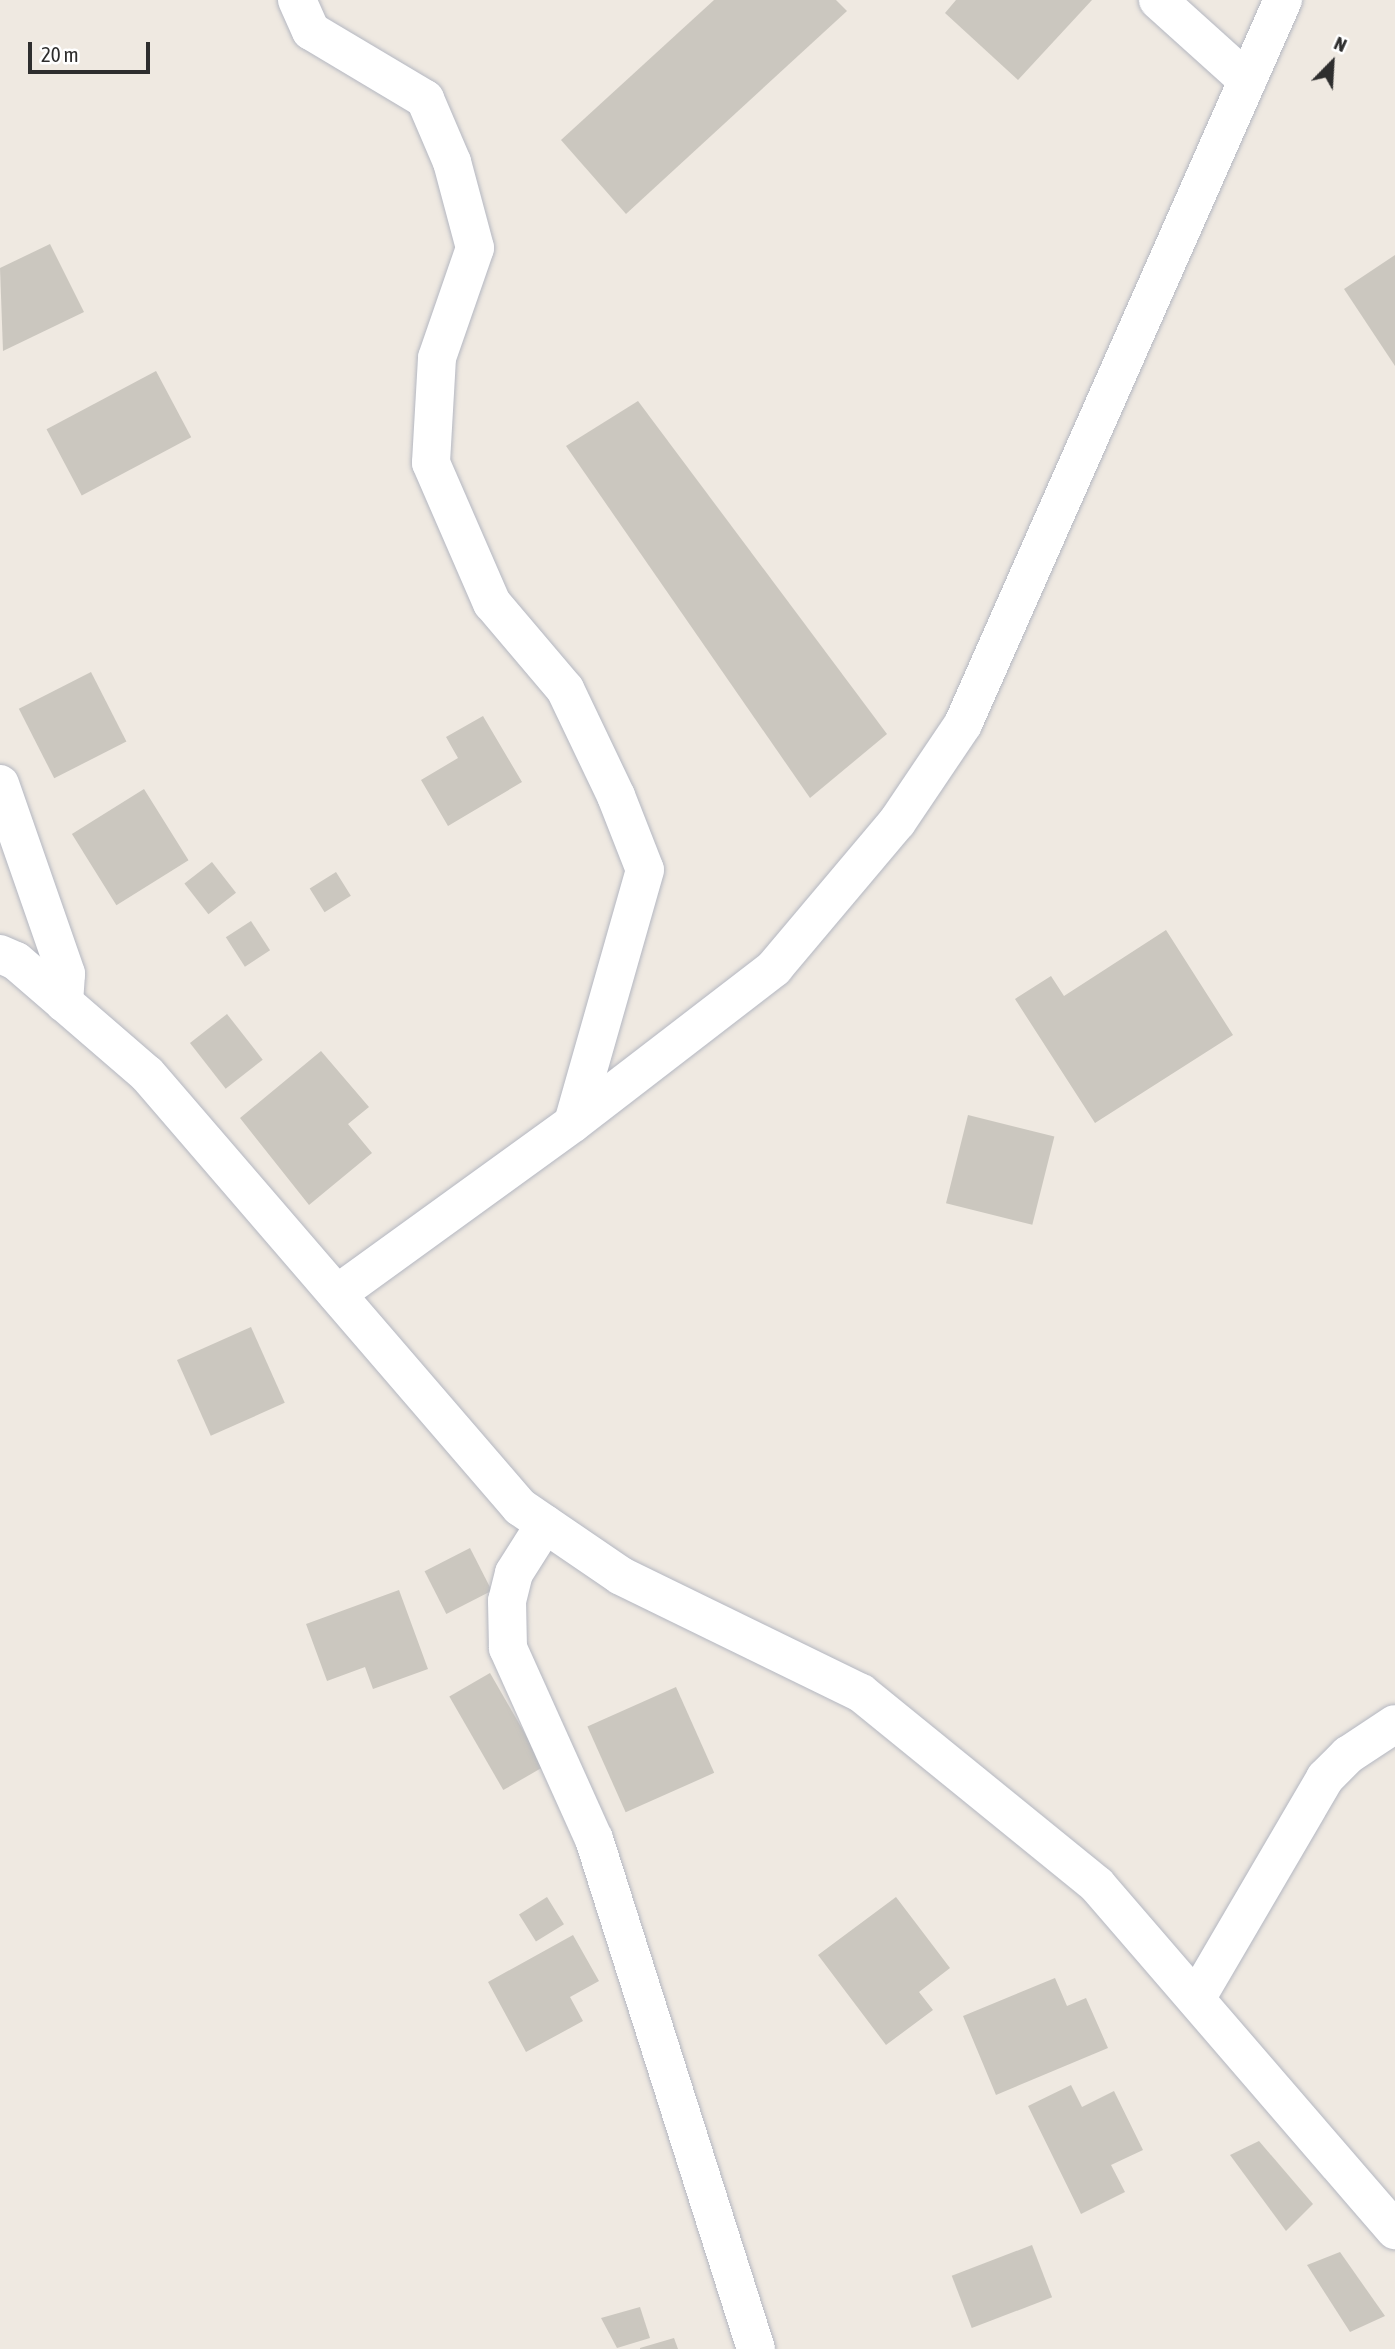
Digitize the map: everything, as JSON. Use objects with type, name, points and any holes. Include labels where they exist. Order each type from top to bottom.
[{"type":"street","points":[[298,0],[311,30],[425,99],[452,162],[475,248],[437,358],[430,463],[492,603],[565,689],[616,796],[645,870],[573,1123]]},
{"type":"street","points":[[1158,0],[1247,80]]},
{"type":"street","points":[[337,1294],[573,1123],[774,968],[897,822],[964,724],[1283,0]]},
{"type":"street","points":[[0,784],[66,974],[64,1003]]},
{"type":"street","points":[[0,954],[16,961],[147,1074],[520,1507],[621,1576],[861,1693],[1097,1885],[1395,2230]]},
{"type":"street","points":[[545,1524],[514,1573],[507,1601],[508,1648],[594,1839],[757,2349]]},
{"type":"street","points":[[1196,1999],[1325,1779],[1356,1749],[1395,1724]]},
{"type":"building","points":[[714,0],[836,0],[847,11],[626,214],[561,140]]},
{"type":"building","points":[[956,0],[1092,0],[1018,80],[945,13]]},
{"type":"building","points":[[50,244],[84,312],[3,351],[0,268]]},
{"type":"building","points":[[1395,255],[1395,366],[1344,289]]},
{"type":"building","points":[[156,371],[191,437],[82,495],[47,429]]},
{"type":"building","points":[[638,401],[887,734],[810,798],[566,446]]},
{"type":"building","points":[[91,672],[126,741],[54,778],[19,709]]},
{"type":"building","points":[[483,716],[522,782],[448,826],[421,780],[458,758],[446,737]]},
{"type":"building","points":[[144,789],[189,860],[116,905],[72,834]]},
{"type":"building","points":[[212,862],[236,893],[208,914],[184,884]]},
{"type":"building","points":[[336,872],[351,896],[325,912],[310,888]]},
{"type":"building","points":[[251,921],[270,950],[245,967],[226,937]]},
{"type":"building","points":[[1166,930],[1233,1035],[1095,1123],[1015,999],[1051,976],[1064,996]]},
{"type":"building","points":[[227,1014],[263,1060],[226,1089],[190,1043]]},
{"type":"building","points":[[321,1051],[369,1107],[348,1124],[372,1153],[309,1205],[240,1118]]},
{"type":"building","points":[[968,1115],[1054,1137],[1032,1225],[946,1203]]},
{"type":"building","points":[[251,1327],[285,1403],[211,1436],[177,1360]]},
{"type":"building","points":[[470,1548],[492,1591],[446,1614],[425,1571]]},
{"type":"building","points":[[399,1590],[428,1669],[373,1689],[365,1667],[327,1681],[306,1624]]},
{"type":"building","points":[[490,1673],[544,1767],[503,1790],[449,1696]]},
{"type":"building","points":[[676,1687],[714,1773],[626,1812],[587,1726]]},
{"type":"building","points":[[547,1897],[564,1924],[536,1942],[519,1914]]},
{"type":"building","points":[[896,1897],[950,1968],[919,1992],[933,2010],[886,2045],[818,1955]]},
{"type":"building","points":[[573,1935],[599,1981],[570,1997],[583,2021],[526,2052],[488,1982]]},
{"type":"building","points":[[1055,1978],[1067,2006],[1086,1998],[1108,2048],[996,2095],[963,2016]]},
{"type":"building","points":[[1071,2085],[1082,2107],[1114,2091],[1143,2150],[1111,2165],[1125,2192],[1081,2214],[1028,2106]]},
{"type":"building","points":[[1259,2141],[1313,2204],[1286,2231],[1230,2155]]},
{"type":"building","points":[[1032,2245],[1052,2297],[972,2328],[952,2276]]},
{"type":"building","points":[[1340,2252],[1385,2316],[1350,2332],[1307,2265]]},
{"type":"building","points":[[640,2307],[650,2338],[617,2348],[601,2318]]},
{"type":"building","points":[[674,2338],[678,2349],[640,2349],[640,2348]]}]
